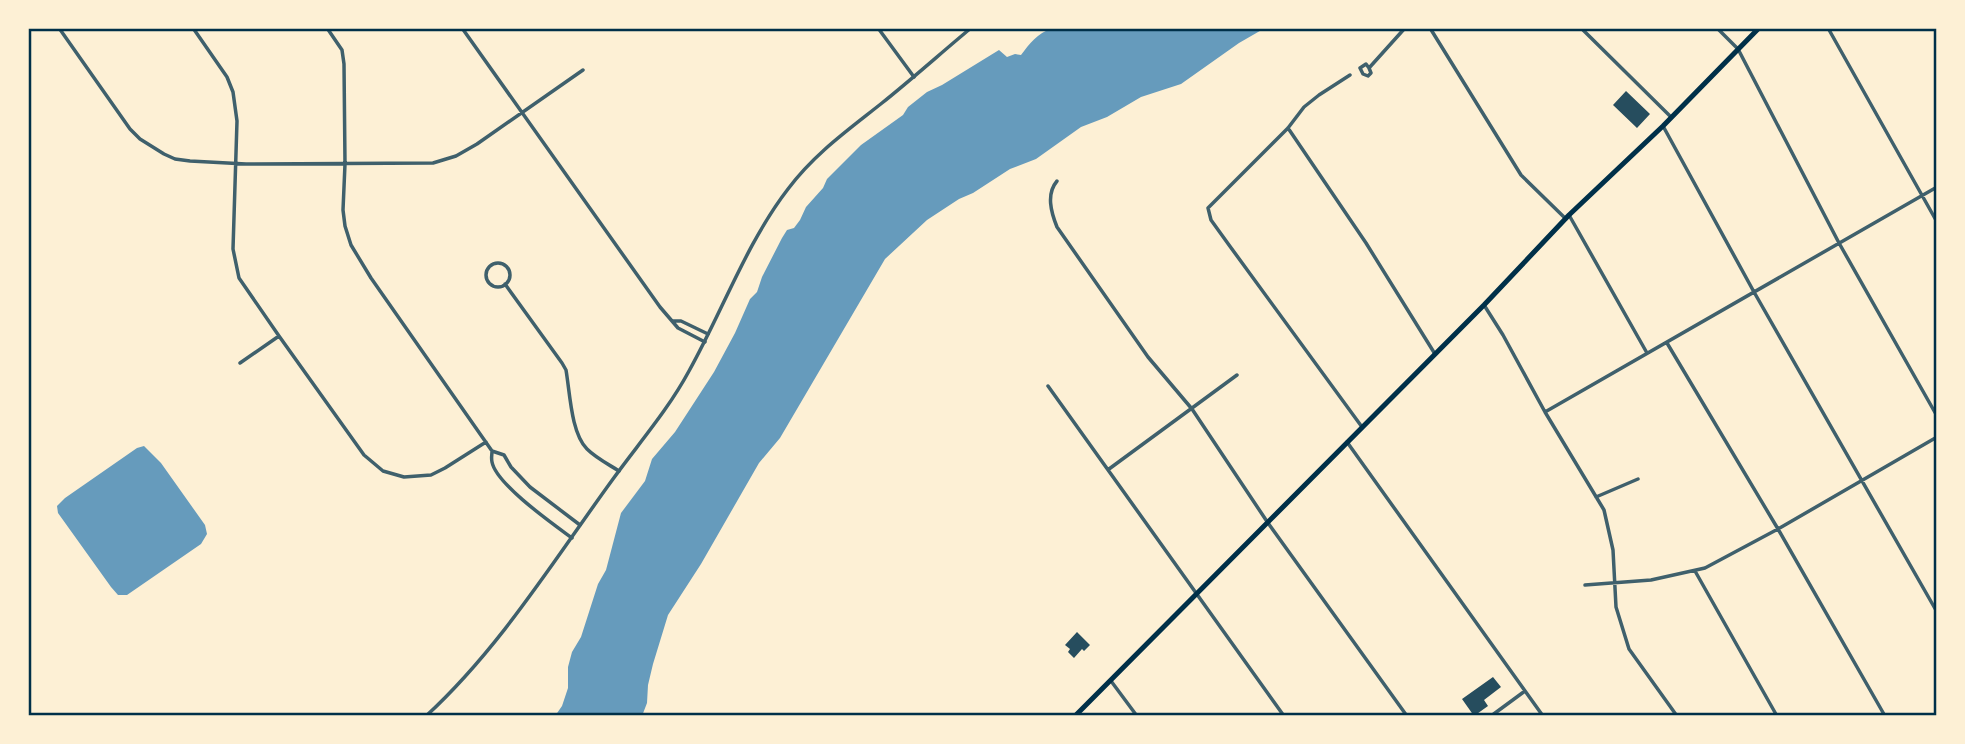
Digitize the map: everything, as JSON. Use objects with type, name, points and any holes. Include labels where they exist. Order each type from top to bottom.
[{"type":"main road","points":[[1077,716],[1484,305],[1567,217],[1663,126],[1759,28]]},
{"type":"street","points":[[59,28],[130,129],[140,139],[175,159],[190,162],[418,164],[445,160],[466,152],[583,70]]},
{"type":"street","points":[[192,28],[227,77],[233,92],[237,121],[233,249],[239,278],[279,336],[364,455],[383,471],[404,477],[431,475],[486,442]]},
{"type":"street","points":[[327,28],[342,50],[344,64],[344,219],[351,245],[492,451],[495,468],[532,508],[572,538]]},
{"type":"street","points":[[462,28],[655,301],[678,328],[705,342]]},
{"type":"street","points":[[878,28],[914,77]]},
{"type":"street","points":[[426,716],[484,656],[676,394],[772,213],[800,173],[819,153],[971,28]]},
{"type":"street","points":[[1369,68],[1405,28]]},
{"type":"street","points":[[1430,28],[1521,175],[1567,217],[1647,353]]},
{"type":"street","points":[[1581,28],[1671,117]]},
{"type":"street","points":[[1717,28],[1738,49],[1839,243],[1937,416]]},
{"type":"street","points":[[1828,28],[1937,222]]},
{"type":"street","points":[[1350,75],[1304,107],[1288,128],[1208,208],[1211,219],[1229,246],[1362,427]]},
{"type":"street","points":[[1663,126],[1754,292],[1937,612]]},
{"type":"street","points":[[1288,128],[1366,243],[1435,354]]},
{"type":"street","points":[[1057,181],[1051,191],[1051,206],[1057,227],[1148,357],[1192,410],[1268,523],[1407,716]]},
{"type":"street","points":[[1545,412],[1937,187]]},
{"type":"street","points":[[492,264],[507,266],[510,274],[505,284],[498,287],[488,281],[486,274],[492,264]]},
{"type":"street","points":[[505,284],[562,363],[576,428],[582,443],[619,471]]},
{"type":"street","points":[[1484,305],[1604,510],[1611,537],[1616,607],[1629,649],[1677,716]]},
{"type":"street","points":[[673,321],[681,321],[708,334]]},
{"type":"street","points":[[240,363],[279,336]]},
{"type":"street","points":[[1667,342],[1885,716]]},
{"type":"street","points":[[1109,469],[1237,375]]},
{"type":"street","points":[[1048,386],[1284,716]]},
{"type":"street","points":[[1585,585],[1651,580],[1695,571],[1713,564],[1937,437]]},
{"type":"street","points":[[1347,442],[1543,716]]},
{"type":"street","points":[[492,451],[504,455],[511,467],[530,486],[580,525]]},
{"type":"street","points":[[1596,497],[1638,479]]},
{"type":"street","points":[[1695,571],[1777,716]]},
{"type":"street","points":[[1111,681],[1137,716]]},
{"type":"street","points":[[1492,716],[1525,691]]},
{"type":"water","points":[[1052,28],[1265,28],[1181,84],[1141,97],[1107,117],[1081,127],[1036,159],[1010,169],[959,199],[927,220],[885,259],[780,438],[759,463],[701,564],[668,615],[653,664],[647,703],[642,716],[555,716],[562,706],[568,688],[568,667],[572,652],[581,637],[598,584],[606,570],[621,513],[645,481],[652,459],[675,432],[714,372],[787,230],[794,228],[827,179],[861,145],[903,115],[908,107],[927,92],[999,50],[1007,57],[1021,55],[1034,39]]},
{"type":"water","points":[[144,446],[161,463],[205,525],[207,534],[201,544],[127,595],[118,595],[58,513],[57,506],[137,448]]},
{"type":"building","points":[[1626,91],[1650,114],[1637,128],[1613,105]]},
{"type":"building","points":[[1077,632],[1090,645],[1074,658],[1065,645]]},
{"type":"building","points":[[1493,677],[1501,687],[1484,700],[1488,706],[1474,716],[1462,699]]}]
